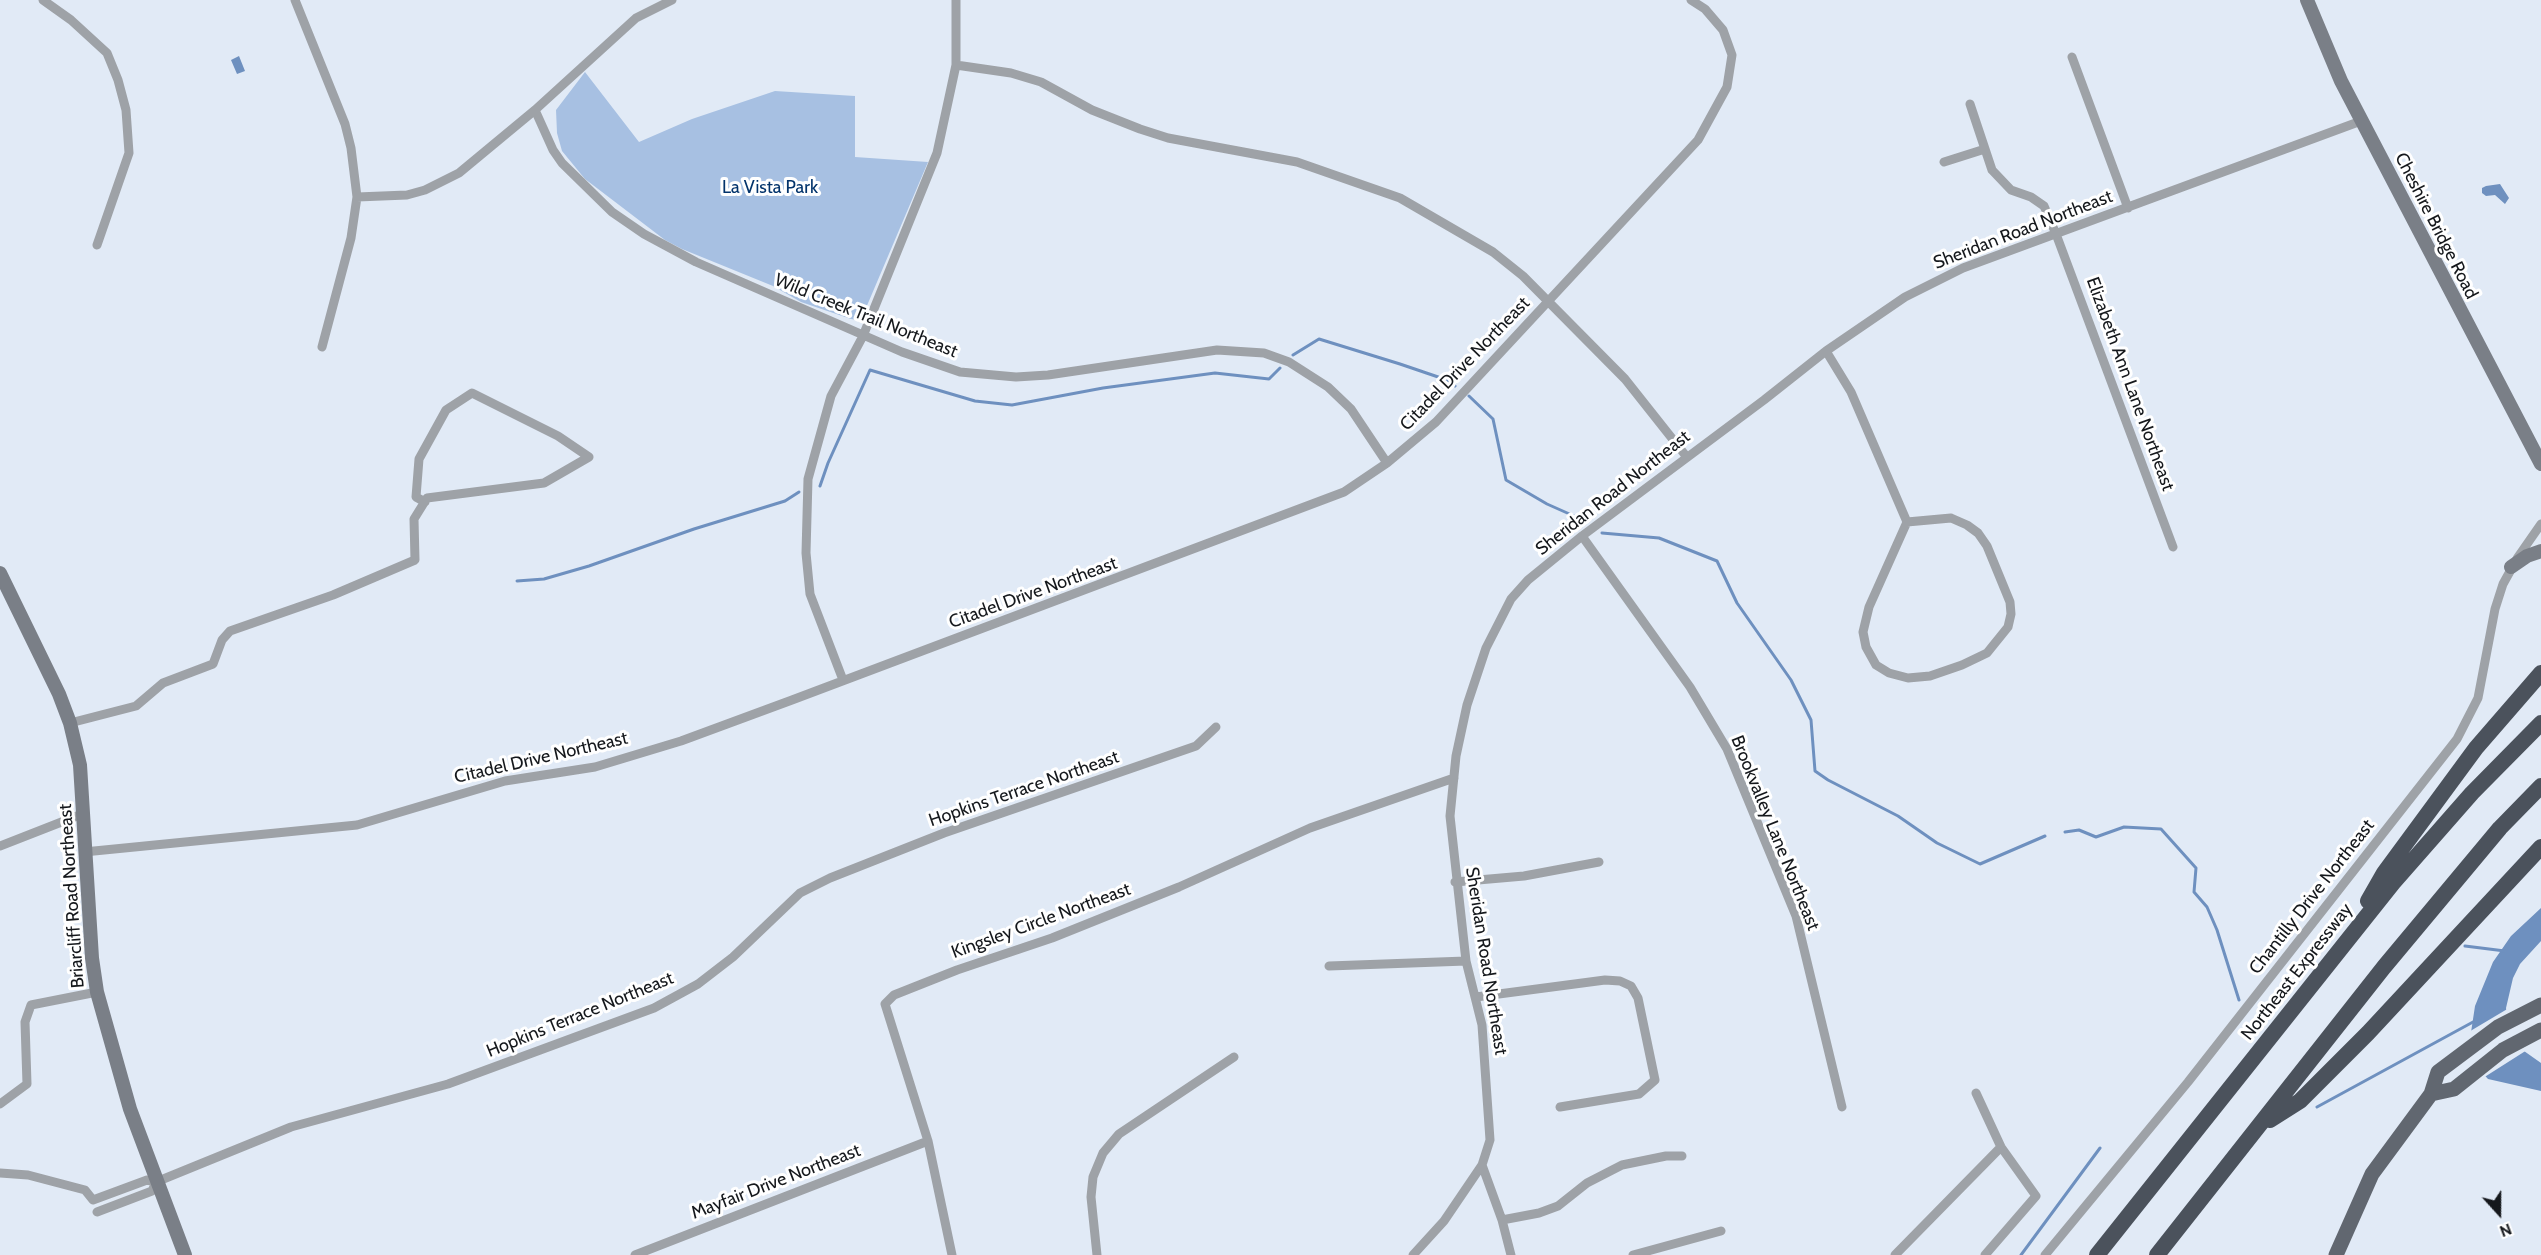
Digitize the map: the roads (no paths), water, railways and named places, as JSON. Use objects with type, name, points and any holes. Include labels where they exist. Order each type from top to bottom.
[{"type":"highway","points":[[2343,945],[2384,873],[2476,748],[2541,673]]},
{"type":"highway","name":"Northeast Expressway","points":[[2097,1255],[2343,945],[2439,829],[2541,723]]},
{"type":"highway","points":[[2157,1255],[2436,903],[2500,828],[2541,786]]},
{"type":"highway","points":[[2259,1127],[2300,1101],[2368,1033],[2541,847]]},
{"type":"main road","name":"Cheshire Bridge Road","points":[[2307,0],[2321,40],[2361,121],[2541,464]]},
{"type":"main road","points":[[2511,567],[2527,556],[2541,551]]},
{"type":"main road","name":"Briarcliff Road Northeast","points":[[0,573],[59,694],[70,723],[80,765],[84,852],[92,958],[97,992],[114,1058],[156,1182],[185,1255]]},
{"type":"main road","points":[[2336,1255],[2372,1174],[2431,1094],[2438,1072],[2498,1027],[2541,1005]]},
{"type":"main road","points":[[2431,1094],[2454,1089],[2503,1050],[2541,1030]]},
{"type":"street","points":[[43,0],[71,20],[107,53],[118,80],[126,110],[129,153],[97,245]]},
{"type":"street","points":[[295,0],[345,124],[351,148],[357,197],[351,238],[322,347]]},
{"type":"street","points":[[357,197],[407,195],[442,183],[477,159],[535,110],[636,18],[672,0]]},
{"type":"street","points":[[843,680],[810,594],[806,553],[808,485],[831,396],[863,336],[926,186],[937,153],[956,65],[956,0]]},
{"type":"street","name":"Citadel Drive Northeast","points":[[84,852],[357,825],[434,800],[506,781],[595,766],[681,741],[1344,492],[1387,463],[1436,422],[1686,156],[1722,98],[1731,66],[1727,38],[1705,9],[1691,0]]},
{"type":"street","points":[[2072,57],[2128,208]]},
{"type":"street","points":[[956,65],[1011,73],[1041,82],[1092,110],[1158,135],[1298,162],[1400,198],[1493,252],[1523,276],[1625,379],[1686,456]]},
{"type":"street","name":"Elizabeth Ann Lane Northeast","points":[[1970,104],[1992,170],[2011,190],[2031,197],[2044,206],[2173,547]]},
{"type":"street","name":"Wild Creek Trail Northeast","points":[[535,110],[553,150],[562,163],[612,212],[644,234],[696,262],[863,336],[938,365],[990,376],[1048,375],[1217,350],[1264,353],[1289,362],[1328,387],[1351,409],[1387,463]]},
{"type":"street","name":"Sheridan Road Northeast","points":[[1413,1255],[1444,1221],[1482,1166],[1490,1140],[1482,1025],[1466,961],[1455,882],[1450,816],[1467,705],[1486,648],[1511,599],[1528,580],[1686,456],[1764,400],[1826,351],[1905,297],[1945,275],[2361,121]]},
{"type":"street","points":[[1944,162],[1985,149]]},
{"type":"street","points":[[1826,351],[1851,392],[1907,522],[1869,607],[1863,632],[1866,647],[1876,665],[1908,678],[1930,676],[1987,653],[2008,627],[2011,614],[2010,602],[1987,546],[1973,529],[1951,518],[1907,522]]},
{"type":"street","points":[[70,723],[136,706],[163,683],[213,664],[222,640],[230,631],[333,595],[415,560],[414,519],[428,498],[544,483],[589,457],[558,436],[471,393],[446,410],[419,459],[416,497],[425,502]]},
{"type":"street","name":"Chantilly Drive Northeast","points":[[2045,1255],[2188,1082],[2457,739],[2478,698],[2494,609],[2511,567],[2541,524]]},
{"type":"street","name":"Brookvalley Lane Northeast","points":[[1582,536],[1690,687],[1726,749],[1796,916],[1842,1107]]},
{"type":"street","name":"Hopkins Terrace Northeast","points":[[156,1182],[291,1127],[448,1084],[654,1008],[707,978],[734,957],[800,893],[810,888],[944,833],[1196,746],[1216,727]]},
{"type":"street","name":"Kingsley Circle Northeast","points":[[952,1255],[928,1141],[885,1004],[894,996],[957,970],[1052,938],[1168,891],[1310,828],[1454,778]]},
{"type":"street","points":[[0,846],[82,814]]},
{"type":"street","points":[[1455,882],[1524,876],[1599,862]]},
{"type":"street","points":[[1329,966],[1466,961]]},
{"type":"street","points":[[1476,997],[1605,980],[1620,981],[1631,986],[1638,998],[1655,1080],[1639,1094],[1560,1107]]},
{"type":"street","points":[[0,1104],[27,1084],[25,1022],[31,1005],[97,992]]},
{"type":"street","points":[[1097,1255],[1091,1197],[1093,1177],[1103,1153],[1119,1134],[1234,1057]]},
{"type":"street","points":[[1976,1093],[2001,1147],[2036,1196],[1984,1255]]},
{"type":"street","name":"Mayfair Drive Northeast","points":[[635,1255],[928,1141]]},
{"type":"street","points":[[1895,1255],[2001,1147]]},
{"type":"street","points":[[1502,1220],[1539,1213],[1558,1206],[1587,1183],[1622,1165],[1655,1158],[1682,1156]]},
{"type":"street","points":[[1482,1166],[1502,1220],[1511,1255]]},
{"type":"street","points":[[0,1173],[8,1171],[85,1190],[93,1200],[147,1180],[156,1182],[152,1191],[97,1212]]},
{"type":"street","points":[[1634,1255],[1721,1231]]},
{"type":"waterway","points":[[1293,355],[1319,339],[1447,380],[1455,386]]},
{"type":"waterway","points":[[820,486],[870,370],[975,401],[1012,405],[1103,388],[1215,373],[1269,379],[1280,368]]},
{"type":"waterway","points":[[1469,396],[1493,419],[1506,480],[1547,504],[1583,520]]},
{"type":"waterway","points":[[517,581],[544,579],[589,566],[694,529],[785,501],[799,492]]},
{"type":"waterway","points":[[1602,533],[1659,538],[1717,561],[1737,603],[1791,680],[1811,720],[1815,771],[1828,780],[1898,816],[1937,843],[1980,864],[2045,836]]},
{"type":"waterway","points":[[2065,832],[2079,830],[2096,837],[2124,827],[2161,829],[2196,868],[2194,892],[2207,907],[2217,930],[2239,1000]]},
{"type":"waterway","points":[[2465,946],[2505,951]]},
{"type":"waterway","points":[[2317,1107],[2473,1022]]},
{"type":"waterway","points":[[2021,1255],[2100,1148]]},
{"type":"park label","name":"La Vista Park","points":[[770,188]]}]
